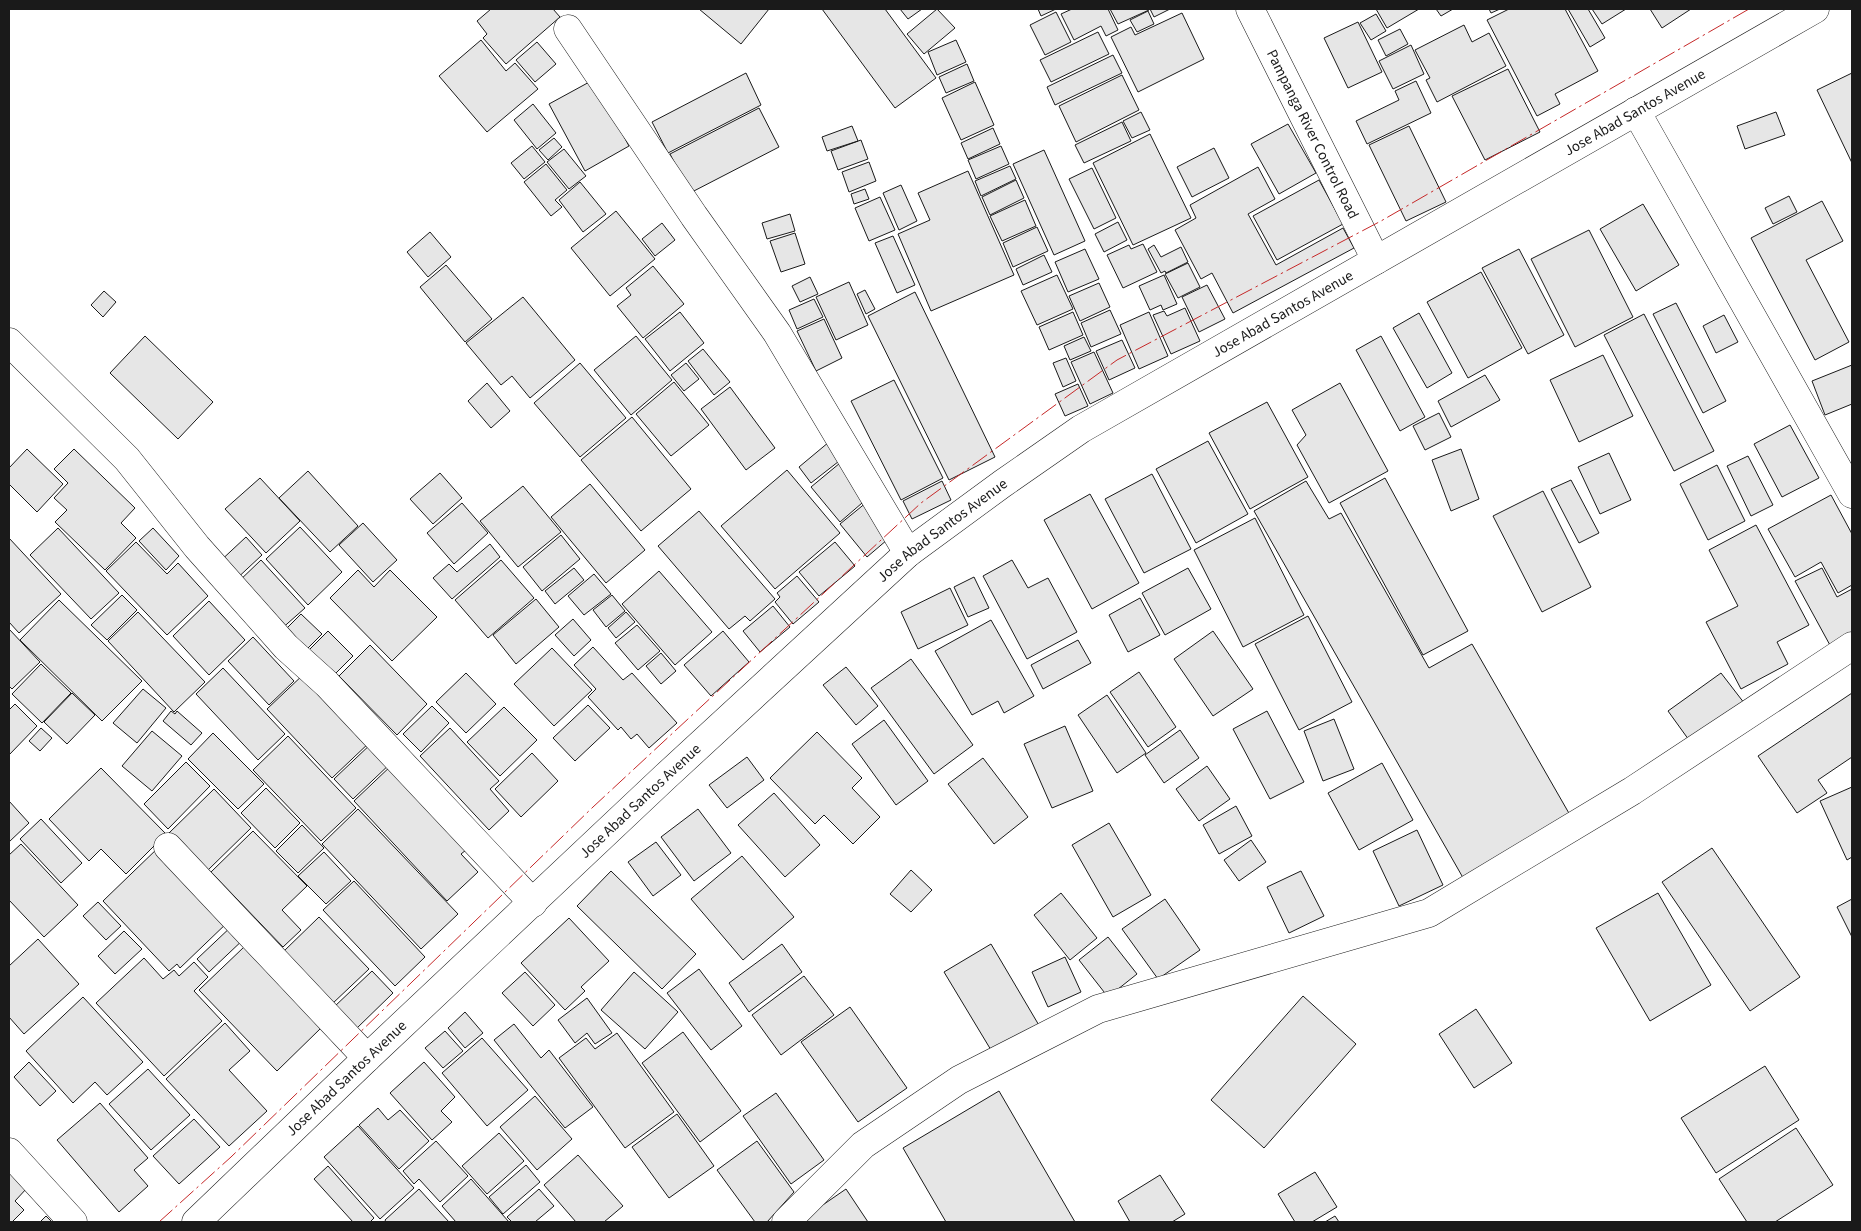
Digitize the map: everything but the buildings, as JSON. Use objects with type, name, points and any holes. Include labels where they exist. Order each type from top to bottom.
[{"type":"main road","name":"Pampanga River Control Road","points":[[1250,9],[1376,260]]},
{"type":"main road","name":"Jose Abad Santos Avenue","points":[[196,1222],[665,777],[908,554],[1002,484],[1081,429],[1814,9]]},
{"type":"main road","points":[[568,29],[694,216],[777,333],[908,554]]},
{"type":"main road","points":[[1636,111],[1851,491]]},
{"type":"main road","points":[[9,342],[127,458],[197,547],[286,647],[327,684],[532,903]]},
{"type":"main road","points":[[786,1222],[864,1145],[959,1080],[1098,1008],[1429,913],[1632,792],[1852,646]]},
{"type":"main road","points":[[168,847],[367,1058]]},
{"type":"main road","points":[[9,1152],[74,1222]]},
{"type":"power","points":[[159,1222],[231,1157],[593,807],[921,503],[1117,360],[1381,221],[1749,9]]}]
